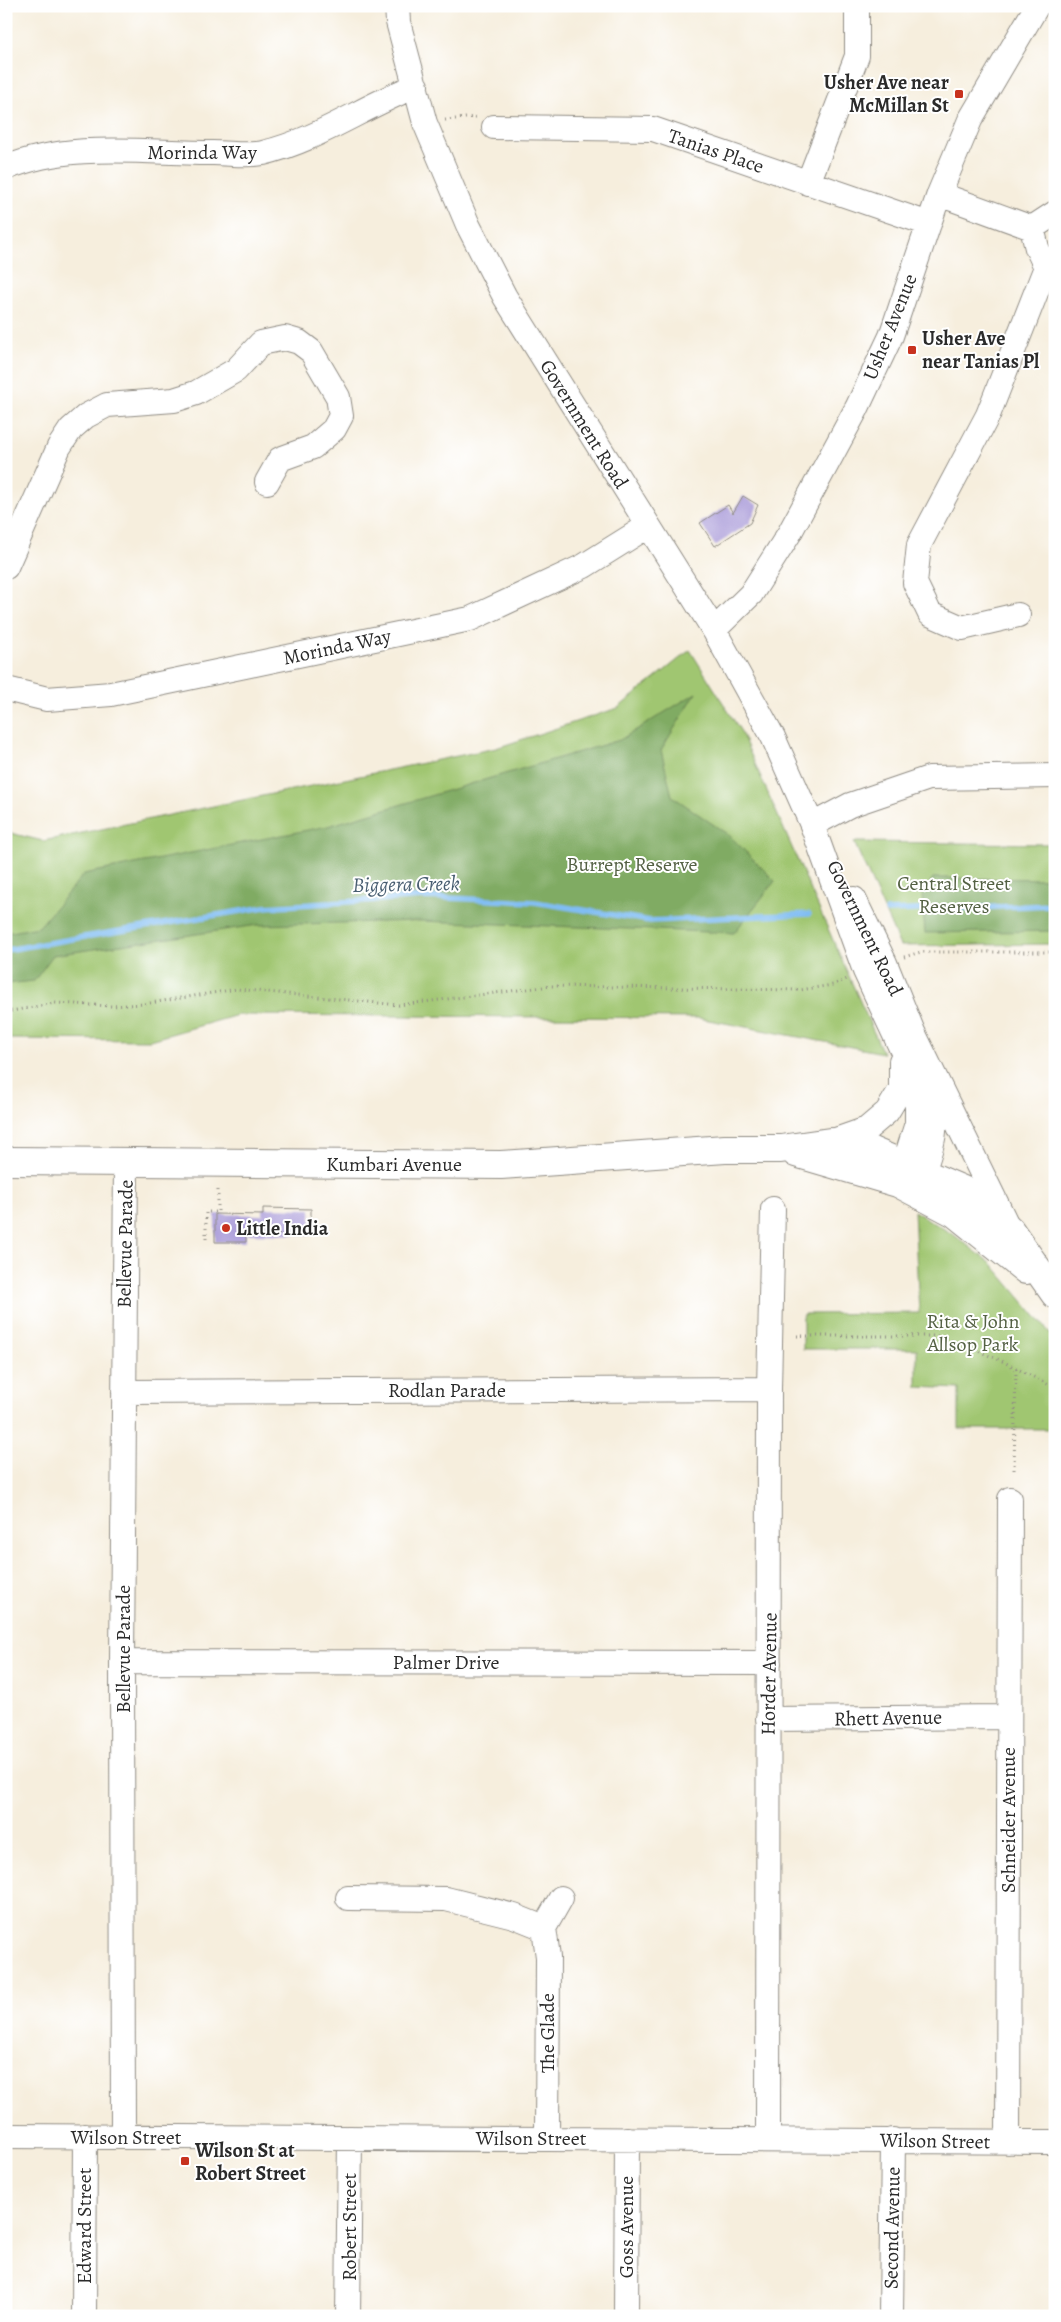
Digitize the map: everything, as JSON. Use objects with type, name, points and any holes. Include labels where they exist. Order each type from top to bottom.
[{"type":"main road","name":"Kumbari Avenue","points":[[6,1161],[501,1164],[725,1149],[781,1149],[830,1142],[872,1151],[910,1177]]},
{"type":"main road","name":"Kumbari Avenue","points":[[781,1149],[829,1161],[910,1177]]},
{"type":"main road","name":"Government Road","points":[[910,1177],[964,1190],[1010,1230],[1054,1294]]},
{"type":"main road","name":"Government Road","points":[[910,1177],[1054,1294]]},
{"type":"street","name":"Government Road","points":[[397,6],[398,22],[426,123],[468,225],[505,297],[714,630],[772,738],[812,826],[846,882],[875,967],[905,1035],[1010,1230]]},
{"type":"street","points":[[808,183],[857,56],[857,6]]},
{"type":"street","name":"Usher Avenue","points":[[714,630],[755,587],[789,534],[857,408],[891,336],[939,194],[970,120],[1036,6]]},
{"type":"street","name":"Morinda Way","points":[[6,168],[24,160],[88,150],[262,153],[321,134],[394,95],[416,86]]},
{"type":"street","name":"Tanias Place","points":[[494,127],[652,129],[929,224]]},
{"type":"street","points":[[939,194],[1032,228]]},
{"type":"street","points":[[1032,228],[1055,213]]},
{"type":"street","points":[[1018,615],[962,628],[930,614],[915,583],[919,545],[988,415],[1050,267],[1037,248],[1032,228]]},
{"type":"street","points":[[6,567],[59,447],[71,429],[86,416],[107,405],[174,400],[196,393],[236,370],[262,343],[285,338],[299,342],[311,350],[338,397],[341,416],[334,429],[313,447],[280,459],[267,482]]},
{"type":"street","name":"Morinda Way","points":[[6,690],[48,699],[111,694],[470,619],[584,566],[648,526]]},
{"type":"street","points":[[812,826],[850,805],[929,778],[1055,776]]},
{"type":"street","name":"Government Road","points":[[830,1142],[867,1129],[887,1112],[901,1089],[901,1060],[905,1035]]},
{"type":"street","name":"Government Road","points":[[905,1035],[908,1062],[917,1097],[910,1177]]},
{"type":"street","name":"Bellevue Parade","points":[[123,2136],[122,1662],[126,1162]]},
{"type":"street","name":"Horder Avenue","points":[[768,2139],[769,1389],[774,1209]]},
{"type":"street","name":"Rodlan Parade","points":[[124,1392],[769,1389]]},
{"type":"street","name":"Schneider Avenue","points":[[1008,2142],[1010,1499]]},
{"type":"street","name":"Palmer Drive","points":[[122,1662],[769,1662]]},
{"type":"street","name":"Rhett Avenue","points":[[768,1719],[1008,1717]]},
{"type":"street","points":[[348,1898],[446,1899],[514,1916],[544,1928],[561,1898]]},
{"type":"street","name":"The Glade","points":[[544,1928],[548,1957],[547,2138]]},
{"type":"street","name":"Wilson Street","points":[[6,2136],[1055,2142]]},
{"type":"street","name":"Edward Street","points":[[84,2316],[85,2136]]},
{"type":"street","name":"Robert Street","points":[[348,2316],[350,2138]]},
{"type":"street","name":"Goss Avenue","points":[[626,2316],[627,2139]]},
{"type":"street","name":"Second Avenue","points":[[891,2316],[893,2140]]},
{"type":"path","points":[[426,123],[478,117],[494,127]]},
{"type":"path","points":[[6,1012],[55,1003],[112,1006],[144,1004],[237,989],[399,1005],[551,986],[800,990],[833,985],[875,967],[922,952],[1055,952]]},
{"type":"path","points":[[206,1239],[206,1212],[218,1212],[218,1187]]},
{"type":"path","points":[[797,1336],[940,1336],[1016,1368],[1055,1388]]},
{"type":"path","points":[[1014,1470],[1016,1368]]},
{"type":"green space","name":"Burrept Reserve","points":[[690,650],[740,730],[883,1053],[698,1018],[238,1015],[150,1040],[6,1039],[6,832],[43,841],[496,748],[618,708]]},
{"type":"green space","points":[[696,693],[661,750],[672,796],[730,836],[775,881],[734,933],[421,921],[258,925],[53,955],[34,981],[6,984],[6,933],[39,927],[84,874],[328,826],[620,740]]},
{"type":"green space","name":"Central Street Reserves","points":[[854,842],[1055,844],[1055,944],[900,946]]},
{"type":"green space","points":[[933,878],[1055,879],[1055,931],[925,933],[922,893]]},
{"type":"green space","name":"Rita & John Allsop Park","points":[[914,1211],[954,1235],[992,1264],[1055,1339],[1055,1429],[959,1429],[959,1389],[917,1387],[917,1349],[803,1349],[803,1314],[919,1313]]},
{"type":"building","points":[[743,496],[758,505],[750,523],[715,546],[700,523],[728,505],[733,513]]},
{"type":"building","points":[[263,1208],[311,1209],[311,1235],[246,1234],[246,1242],[215,1242],[215,1214],[263,1215]]},
{"type":"waterway","name":"Biggera Creek","points":[[6,950],[265,907],[425,897],[535,902],[650,921],[809,914]]},
{"type":"waterway","name":"Biggera Creek","points":[[887,911],[1055,905]]},
{"type":"place","name":"Usher Ave near McMillan St","points":[[959,94]]},
{"type":"place","name":"Usher Ave near Tanias Pl","points":[[912,350]]},
{"type":"place","name":"Little India","points":[[226,1228]]},
{"type":"place","name":"Wilson St at Robert Street","points":[[185,2161]]}]
